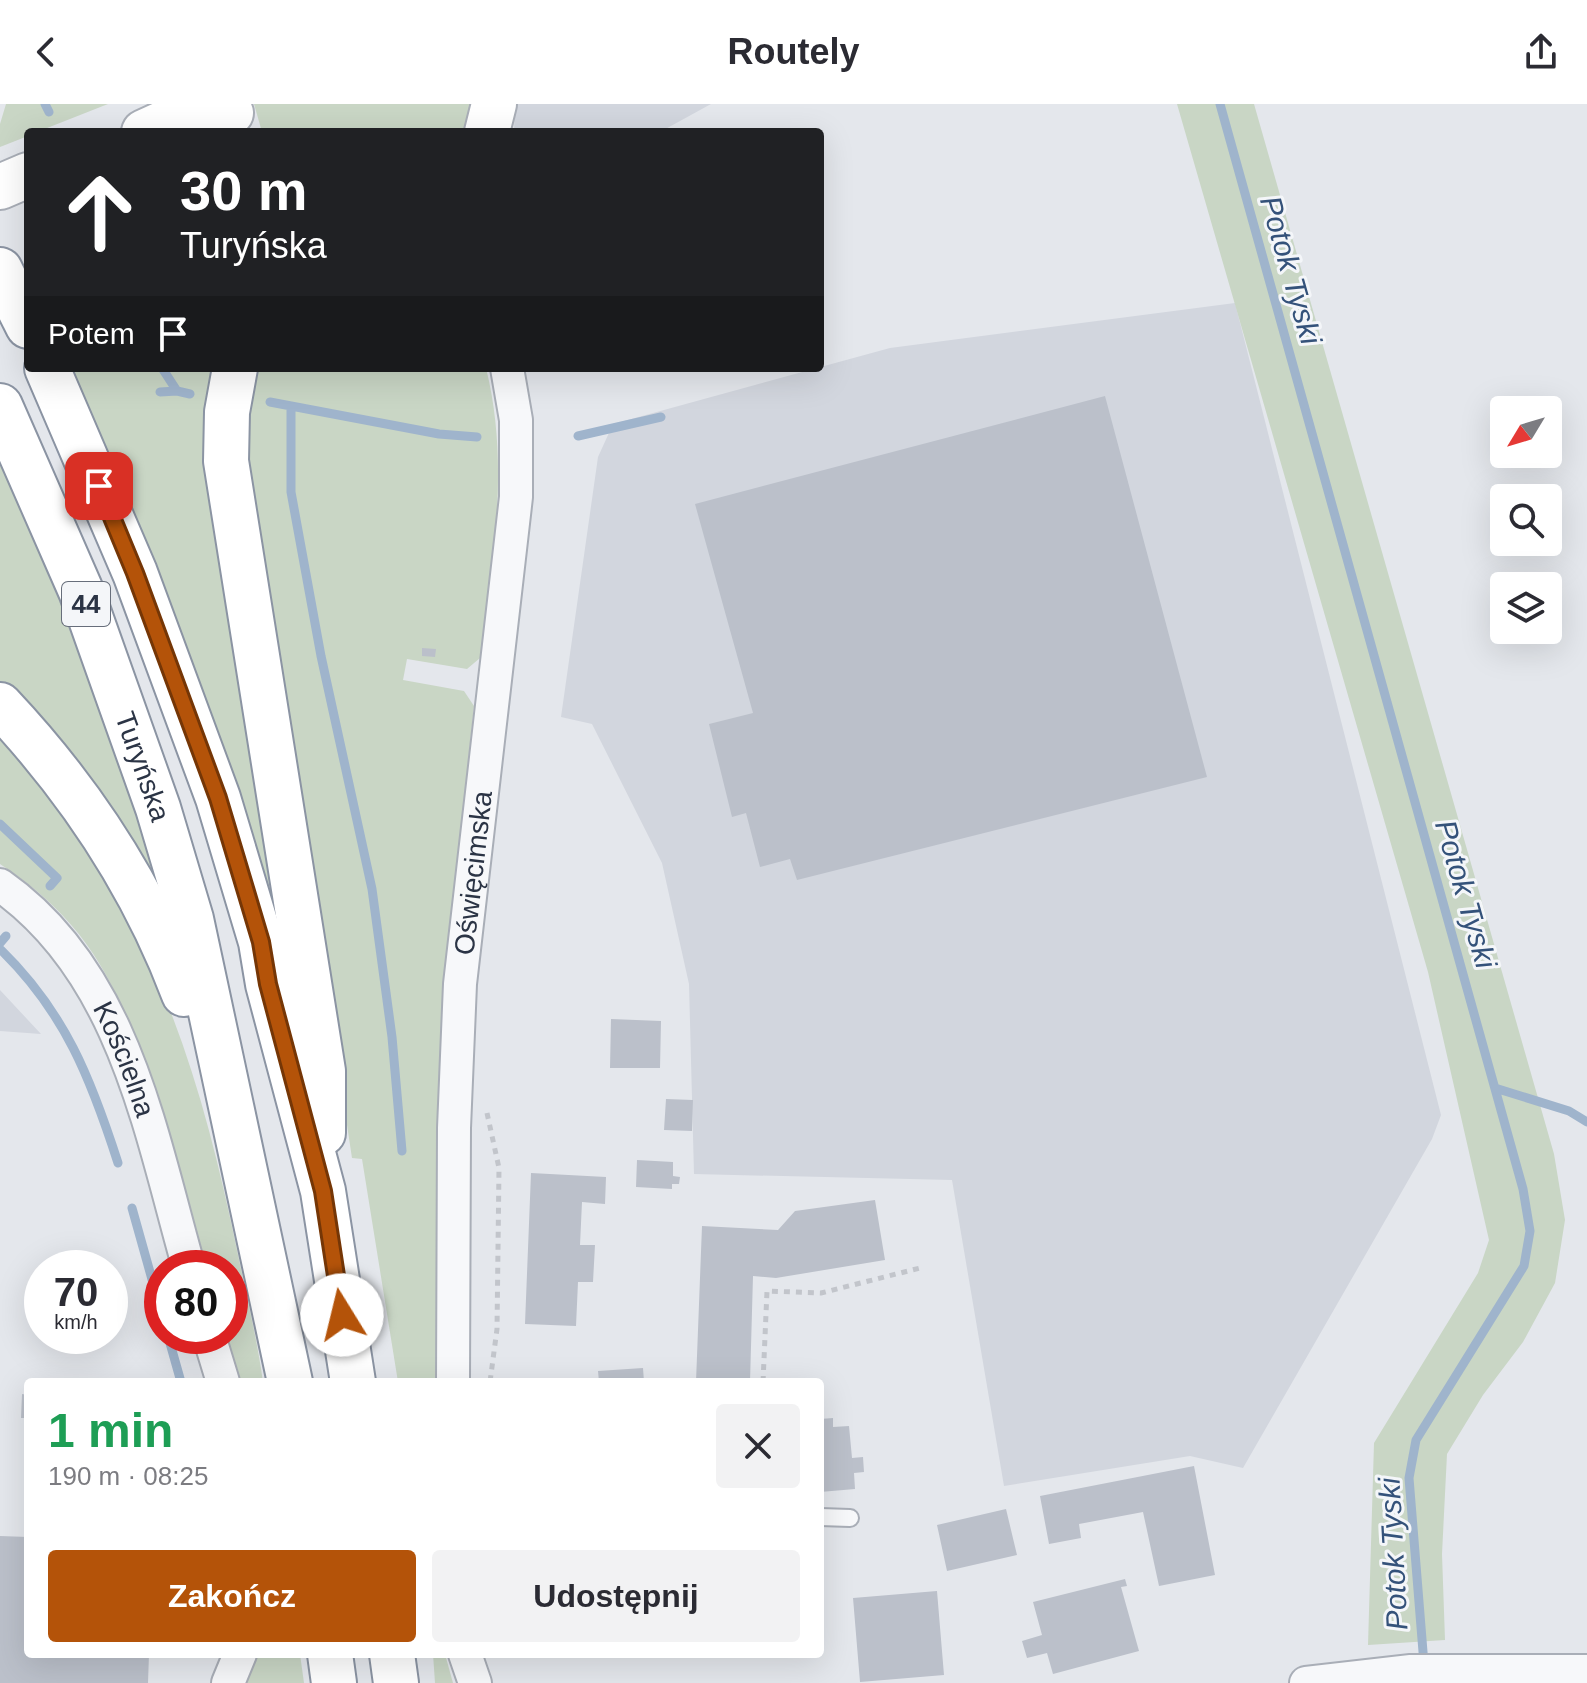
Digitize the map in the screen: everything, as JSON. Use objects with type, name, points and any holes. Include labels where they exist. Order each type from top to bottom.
[{"type":"main road","points":[[488,128],[494,104]]},
{"type":"main road","points":[[153,128],[177,117],[232,116]]},
{"type":"main road","points":[[0,187],[24,177]]},
{"type":"main road","points":[[0,270],[24,318]]},
{"type":"main road","name":"Turyńska","points":[[49,372],[135,573],[218,798],[261,942],[268,984],[323,1191]]},
{"type":"main road","points":[[234,372],[227,412],[226,461],[323,1071],[323,1191]]},
{"type":"main road","name":"Turyńska","points":[[0,406],[81,591],[158,808],[191,919],[239,1141]]},
{"type":"main road","points":[[0,705],[80,798],[124,865],[163,936],[239,1141]]},
{"type":"main road","name":"44","points":[[239,1141],[289,1378]]},
{"type":"main road","name":"44","points":[[323,1191],[352,1378]]},
{"type":"main road","points":[[331,1658],[334,1683]]},
{"type":"main road","points":[[393,1658],[396,1683]]},
{"type":"street","name":"Oświęcimska","points":[[453,1378],[454,1128],[460,984],[516,497],[516,420],[508,372]]},
{"type":"street","name":"Kościelna","points":[[0,885],[55,933],[102,1000],[140,1102],[184,1250]]},
{"type":"street","points":[[214,1354],[222,1378]]},
{"type":"street","points":[[228,1683],[238,1658]]},
{"type":"street","points":[[466,1658],[475,1683]]},
{"type":"street","points":[[1306,1683],[1377,1673],[1587,1671]]},
{"type":"lane","points":[[824,1517],[850,1518]]},
{"type":"path","points":[[484,1099],[499,1168],[497,1329],[491,1378]]},
{"type":"path","points":[[763,1378],[767,1291],[821,1293],[920,1268]]},
{"type":"shaded area","points":[[515,104],[711,104],[667,128],[514,128]]},
{"type":"shaded area","points":[[1235,303],[1441,1115],[1432,1139],[1243,1468],[1190,1456],[1004,1486],[952,1180],[694,1174],[689,984],[662,863],[592,724],[561,717],[598,457],[613,424],[803,372],[824,372],[824,366],[890,348]]},
{"type":"shaded area","points":[[0,990],[41,1034],[0,1031]]},
{"type":"green space","points":[[6,104],[108,104],[47,128],[24,128],[24,138],[0,147],[0,124]]},
{"type":"green space","points":[[254,104],[473,104],[465,128],[261,128]]},
{"type":"green space","points":[[1177,104],[1254,104],[1554,1154],[1565,1220],[1555,1283],[1523,1342],[1483,1395],[1447,1454],[1442,1554],[1445,1640],[1368,1645],[1374,1443],[1478,1273],[1489,1240],[1428,972]]},
{"type":"green space","points":[[68,372],[219,372],[293,978]]},
{"type":"green space","points":[[250,372],[487,372],[497,440],[498,477],[494,549],[480,658],[467,669],[407,659],[403,680],[464,691],[474,706],[444,987],[437,1151],[436,1378],[397,1378],[362,1159],[352,1158],[242,429]]},
{"type":"green space","points":[[0,450],[75,631],[175,920],[46,730],[0,683]]},
{"type":"green space","points":[[0,727],[60,798],[52,804],[89,854],[149,960],[192,1072],[237,1250],[198,1250],[147,1076],[121,1005],[86,943],[63,915],[0,864]]},
{"type":"green space","points":[[248,1300],[262,1378],[236,1378],[228,1354],[248,1354]]},
{"type":"green space","points":[[255,1658],[301,1658],[304,1683],[246,1683]]},
{"type":"green space","points":[[433,1658],[446,1658],[453,1683],[435,1683]]},
{"type":"building","points":[[1105,396],[1207,777],[797,880],[790,859],[760,867],[746,813],[732,817],[709,724],[753,713],[695,504]]},
{"type":"building","points":[[422,648],[436,649],[435,657],[422,656]]},
{"type":"building","points":[[611,1019],[661,1021],[660,1068],[610,1068]]},
{"type":"building","points":[[666,1099],[693,1100],[692,1131],[664,1130]]},
{"type":"building","points":[[637,1160],[673,1162],[673,1176],[680,1177],[679,1184],[672,1184],[672,1189],[636,1187]]},
{"type":"building","points":[[531,1173],[606,1177],[605,1204],[582,1202],[580,1245],[595,1245],[593,1282],[578,1282],[576,1326],[525,1324]]},
{"type":"building","points":[[875,1200],[885,1260],[776,1278],[753,1276],[750,1378],[696,1378],[702,1226],[778,1230],[795,1211]]},
{"type":"building","points":[[643,1368],[644,1378],[599,1378],[598,1371]]},
{"type":"building","points":[[22,1394],[24,1418],[21,1418]]},
{"type":"building","points":[[833,1418],[833,1427],[849,1426],[852,1458],[863,1457],[864,1472],[854,1473],[855,1489],[824,1492],[824,1419]]},
{"type":"building","points":[[1194,1466],[1215,1575],[1159,1586],[1143,1512],[1079,1524],[1081,1538],[1049,1544],[1040,1496]]},
{"type":"building","points":[[1006,1509],[1017,1555],[947,1571],[937,1525]]},
{"type":"building","points":[[0,1536],[24,1537],[24,1658],[149,1658],[148,1683],[0,1683]]},
{"type":"building","points":[[1125,1579],[1127,1586],[1121,1587],[1139,1651],[1053,1674],[1047,1653],[1027,1658],[1022,1641],[1042,1635],[1033,1602]]},
{"type":"building","points":[[937,1591],[944,1675],[860,1682],[853,1598]]},
{"type":"waterway","points":[[45,104],[49,112]]},
{"type":"waterway","name":"Potok Tyski","points":[[1220,104],[1523,1189],[1530,1231],[1524,1266],[1416,1440],[1409,1478],[1424,1664]]},
{"type":"waterway","points":[[165,372],[177,391],[190,394]]},
{"type":"waterway","points":[[160,392],[177,391]]},
{"type":"waterway","points":[[270,402],[439,434],[477,437]]},
{"type":"waterway","points":[[291,406],[291,492],[321,656],[372,889],[392,1037],[402,1151]]},
{"type":"waterway","points":[[578,436],[661,417]]},
{"type":"waterway","points":[[0,824],[57,878],[50,886]]},
{"type":"waterway","points":[[0,943],[6,936]]},
{"type":"waterway","points":[[0,949],[23,973],[59,1022],[86,1075],[118,1163]]},
{"type":"waterway","points":[[1495,1088],[1569,1111],[1587,1122]]},
{"type":"waterway","points":[[132,1208],[144,1251]]},
{"type":"waterway","points":[[173,1354],[180,1378]]},
{"type":"route","points":[[99,486],[135,573],[218,798],[261,942],[268,984],[323,1191],[342,1315]]}]
